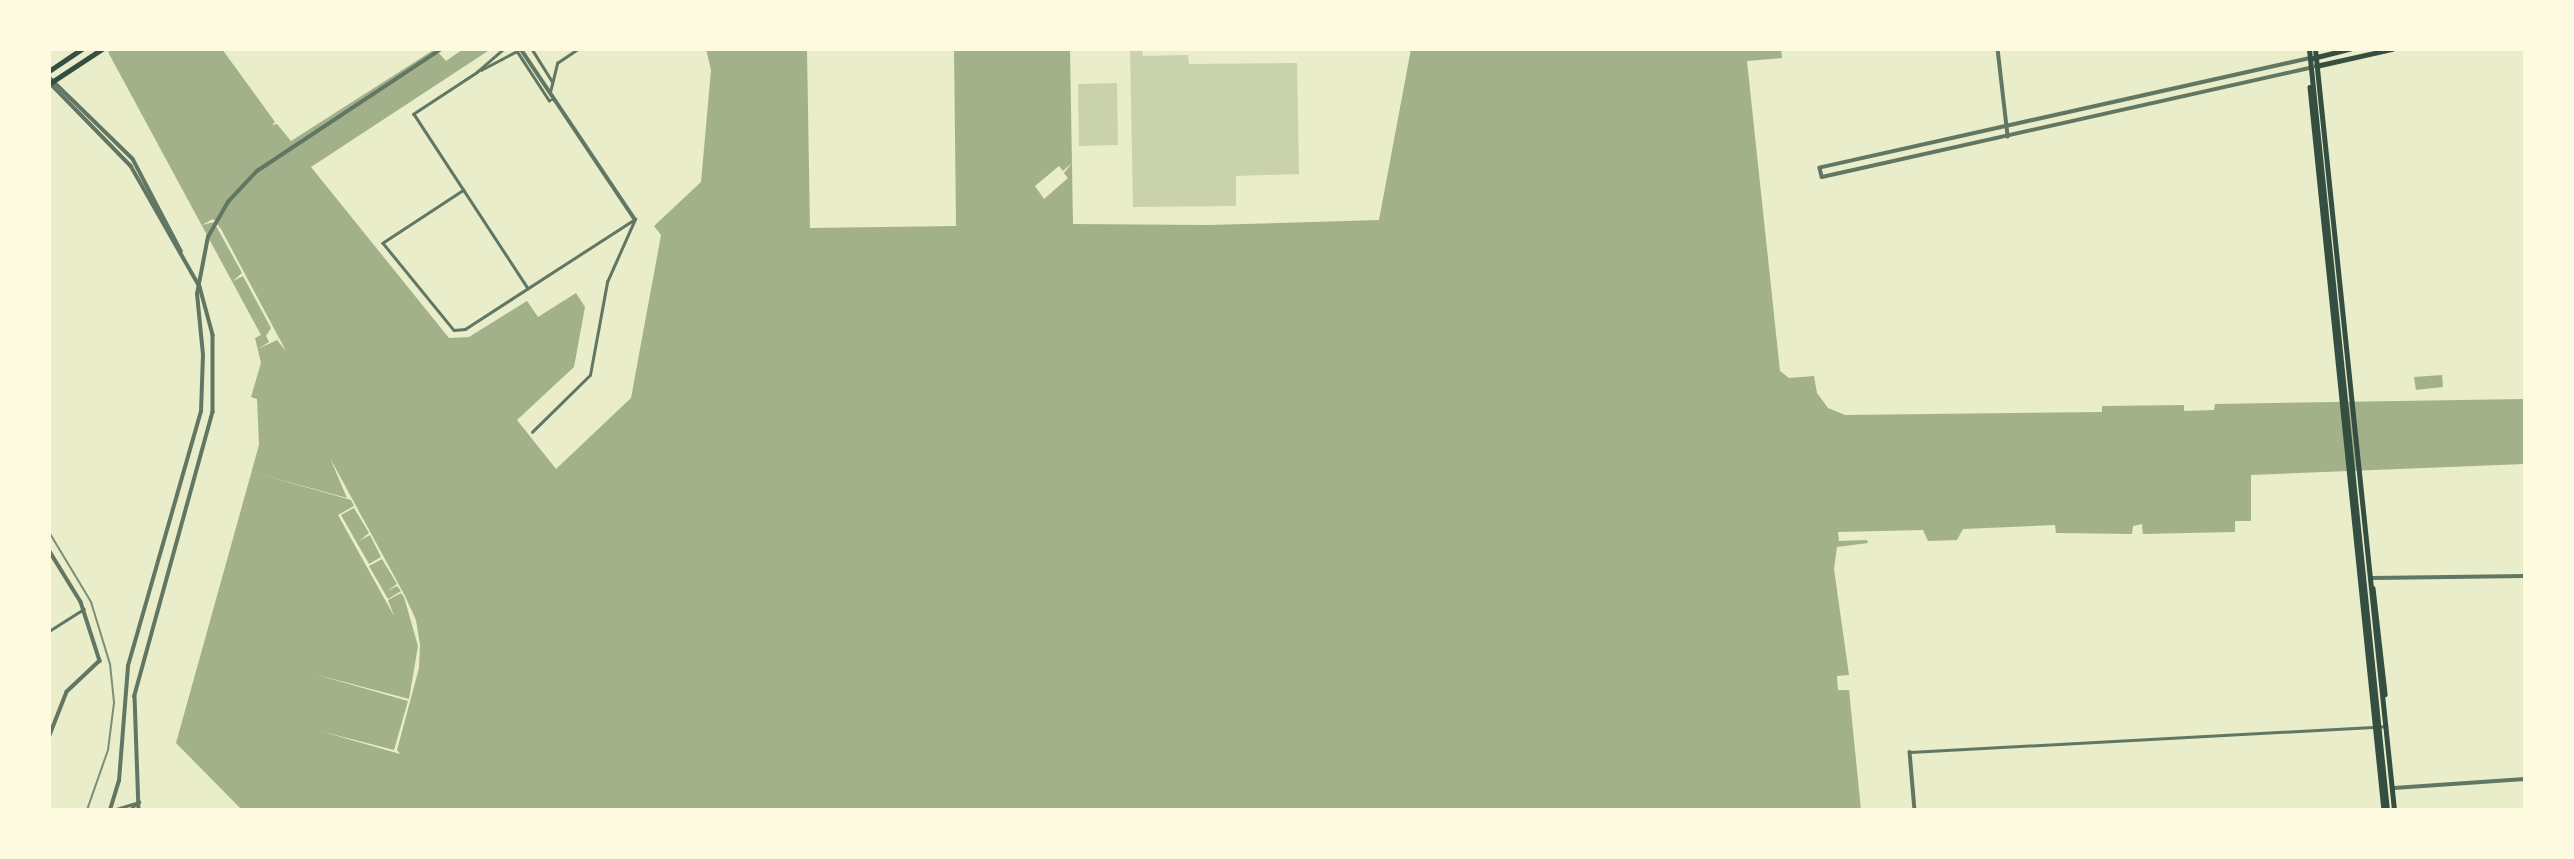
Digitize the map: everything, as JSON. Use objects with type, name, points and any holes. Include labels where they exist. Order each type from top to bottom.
[{"type":"highway","points":[[2309,49],[2385,810]]},
{"type":"highway","points":[[2315,49],[2395,810]]},
{"type":"main road","points":[[49,71],[82,49]]},
{"type":"main road","points":[[50,81],[102,49]]},
{"type":"main road","points":[[2350,49],[2311,58],[2354,400],[2395,810]]},
{"type":"main road","points":[[2312,67],[2392,49]]},
{"type":"main road","points":[[2312,67],[2342,402],[2385,810]]},
{"type":"street","points":[[112,810],[119,781],[122,709],[131,654],[201,412],[204,377],[197,294],[208,237],[228,202],[257,172],[441,49]]},
{"type":"street","points":[[478,72],[504,49]]},
{"type":"street","points":[[522,49],[635,219]]},
{"type":"street","points":[[532,49],[552,81]]},
{"type":"street","points":[[550,92],[557,63],[578,49]]},
{"type":"street","points":[[1998,49],[2008,136]]},
{"type":"street","points":[[529,289],[414,114],[478,72],[517,51],[549,100],[556,100]]},
{"type":"street","points":[[2311,58],[1820,168],[1822,177],[2312,67]]},
{"type":"street","points":[[50,81],[133,159],[210,316],[215,396],[141,664],[135,717],[139,810]]},
{"type":"street","points":[[464,190],[383,243],[454,330],[465,329],[635,219]]},
{"type":"street","points":[[532,432],[590,375],[607,282],[635,219]]},
{"type":"street","points":[[49,550],[84,609],[100,661],[68,692],[49,738]]},
{"type":"street","points":[[2372,578],[2525,576]]},
{"type":"street","points":[[49,631],[84,609]]},
{"type":"street","points":[[1915,810],[1910,752],[2388,726]]},
{"type":"street","points":[[2394,788],[2525,779]]},
{"type":"street","points":[[112,810],[139,802]]},
{"type":"street","points":[[129,810],[139,802]]},
{"type":"shaded area","points":[[113,49],[222,49],[275,122],[272,125],[277,124],[291,141],[435,49],[446,61],[463,49],[491,49],[311,167],[449,338],[469,337],[527,301],[538,317],[576,293],[585,307],[574,367],[517,420],[556,469],[631,398],[661,235],[654,226],[701,182],[711,70],[706,49],[807,49],[810,228],[956,226],[954,49],[1070,49],[1073,224],[1208,225],[1379,220],[1411,49],[1781,49],[1782,58],[1747,61],[1780,371],[1789,378],[1814,376],[1817,393],[1828,408],[1845,415],[2102,412],[2102,406],[2184,405],[2184,411],[2214,410],[2215,404],[2525,399],[2525,464],[2251,475],[2251,521],[2235,521],[2235,532],[2143,534],[2142,524],[2133,526],[2132,534],[2056,533],[2055,525],[1963,529],[1957,540],[1928,541],[1923,530],[1838,532],[1839,541],[1867,540],[1868,543],[1837,547],[1834,569],[1849,675],[1837,676],[1838,690],[1849,690],[1861,810],[242,810],[176,743],[259,445],[257,399],[251,397],[261,363],[255,338],[261,335],[108,52]]},
{"type":"shaded area","points":[[1130,49],[1142,49],[1143,56],[1188,55],[1189,64],[1297,63],[1299,174],[1236,176],[1236,206],[1133,207]]},
{"type":"shaded area","points":[[1117,83],[1118,145],[1079,146],[1078,84]]},
{"type":"shaded area","points":[[2442,375],[2443,387],[2416,390],[2414,377]]},
{"type":"pier","points":[[1072,163],[1064,173],[1068,178],[1044,199],[1035,186],[1059,166],[1063,171]]},
{"type":"pier","points":[[213,219],[221,229],[286,351],[277,340],[258,349],[269,342],[266,336],[271,328],[243,276],[233,281],[242,273],[214,222],[202,225]]},
{"type":"pier","points":[[330,458],[405,596],[416,620],[420,645],[419,668],[397,750],[400,754],[320,731],[394,750],[408,701],[314,674],[409,699],[418,646],[404,597],[401,593],[388,600],[394,616],[338,515],[354,506],[351,500],[252,472],[347,498]],"holes":[[[354,508],[369,533],[359,541],[370,535],[381,557],[369,564],[341,515]],[[382,559],[397,584],[387,591],[397,586],[401,591],[388,599],[369,566]]]},
{"type":"railway","points":[[49,532],[91,602],[110,664],[114,703],[108,750],[87,810]]}]
